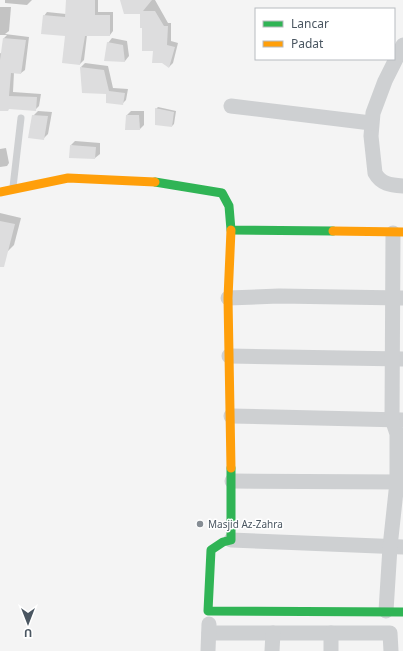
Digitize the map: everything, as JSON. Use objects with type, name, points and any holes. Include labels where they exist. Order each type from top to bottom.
[{"type":"street","points":[[403,45],[376,100],[371,123],[374,173],[378,180],[388,185],[403,186]]},
{"type":"street","points":[[231,106],[371,123]]},
{"type":"street","points":[[0,192],[68,178],[81,178],[155,182],[222,193],[226,199],[229,206],[231,230],[228,298],[232,481],[231,540]]},
{"type":"street","points":[[231,230],[398,233],[400,482],[397,547],[386,611]]},
{"type":"street","points":[[228,298],[279,296],[398,298]]},
{"type":"street","points":[[229,356],[398,359]]},
{"type":"street","points":[[231,416],[399,423]]},
{"type":"street","points":[[232,481],[400,482]]},
{"type":"street","points":[[208,651],[211,550],[223,542],[231,540],[397,547]]},
{"type":"street","points":[[208,611],[403,612]]},
{"type":"street","points":[[209,633],[397,632],[391,651]]},
{"type":"street","points":[[272,651],[273,633]]},
{"type":"street","points":[[330,633],[331,651]]},
{"type":"lane","points":[[13,189],[21,118]]},
{"type":"building","points":[[66,0],[95,0],[95,15],[110,15],[110,36],[85,36],[80,65],[62,63],[65,36],[41,34],[43,15],[65,17]]},
{"type":"building","points":[[120,0],[152,0],[143,11],[155,11],[164,26],[168,26],[167,45],[175,47],[169,68],[162,63],[152,63],[153,51],[142,51],[142,28],[140,28],[140,14],[124,14]]},
{"type":"building","points":[[3,38],[26,40],[21,74],[11,73],[9,96],[37,97],[36,111],[9,109],[8,111],[0,111],[0,60]]},
{"type":"building","points":[[107,42],[123,45],[125,62],[104,61]]},
{"type":"building","points":[[80,67],[104,70],[109,91],[125,93],[123,105],[106,103],[106,94],[82,93]]},
{"type":"building","points":[[155,108],[174,112],[172,127],[155,125]]},
{"type":"building","points":[[32,115],[48,116],[44,140],[28,138]]},
{"type":"building","points":[[126,115],[139,115],[140,130],[125,130]]},
{"type":"building","points":[[70,145],[96,147],[95,159],[69,158]]},
{"type":"building","points":[[0,221],[15,224],[4,267],[0,267]]},
{"type":"traffic: fast","points":[[155,182],[222,193],[229,206],[231,230],[333,231]]},
{"type":"traffic: fast","points":[[231,468],[231,540],[223,542],[211,550],[208,611],[403,612]]},
{"type":"traffic: slow","points":[[0,192],[68,178],[155,182]]},
{"type":"traffic: slow","points":[[231,230],[228,298],[231,468]]},
{"type":"traffic: slow","points":[[333,231],[403,232]]},
{"type":"place","name":"Masjid Az-Zahra","points":[[200,524]]}]
